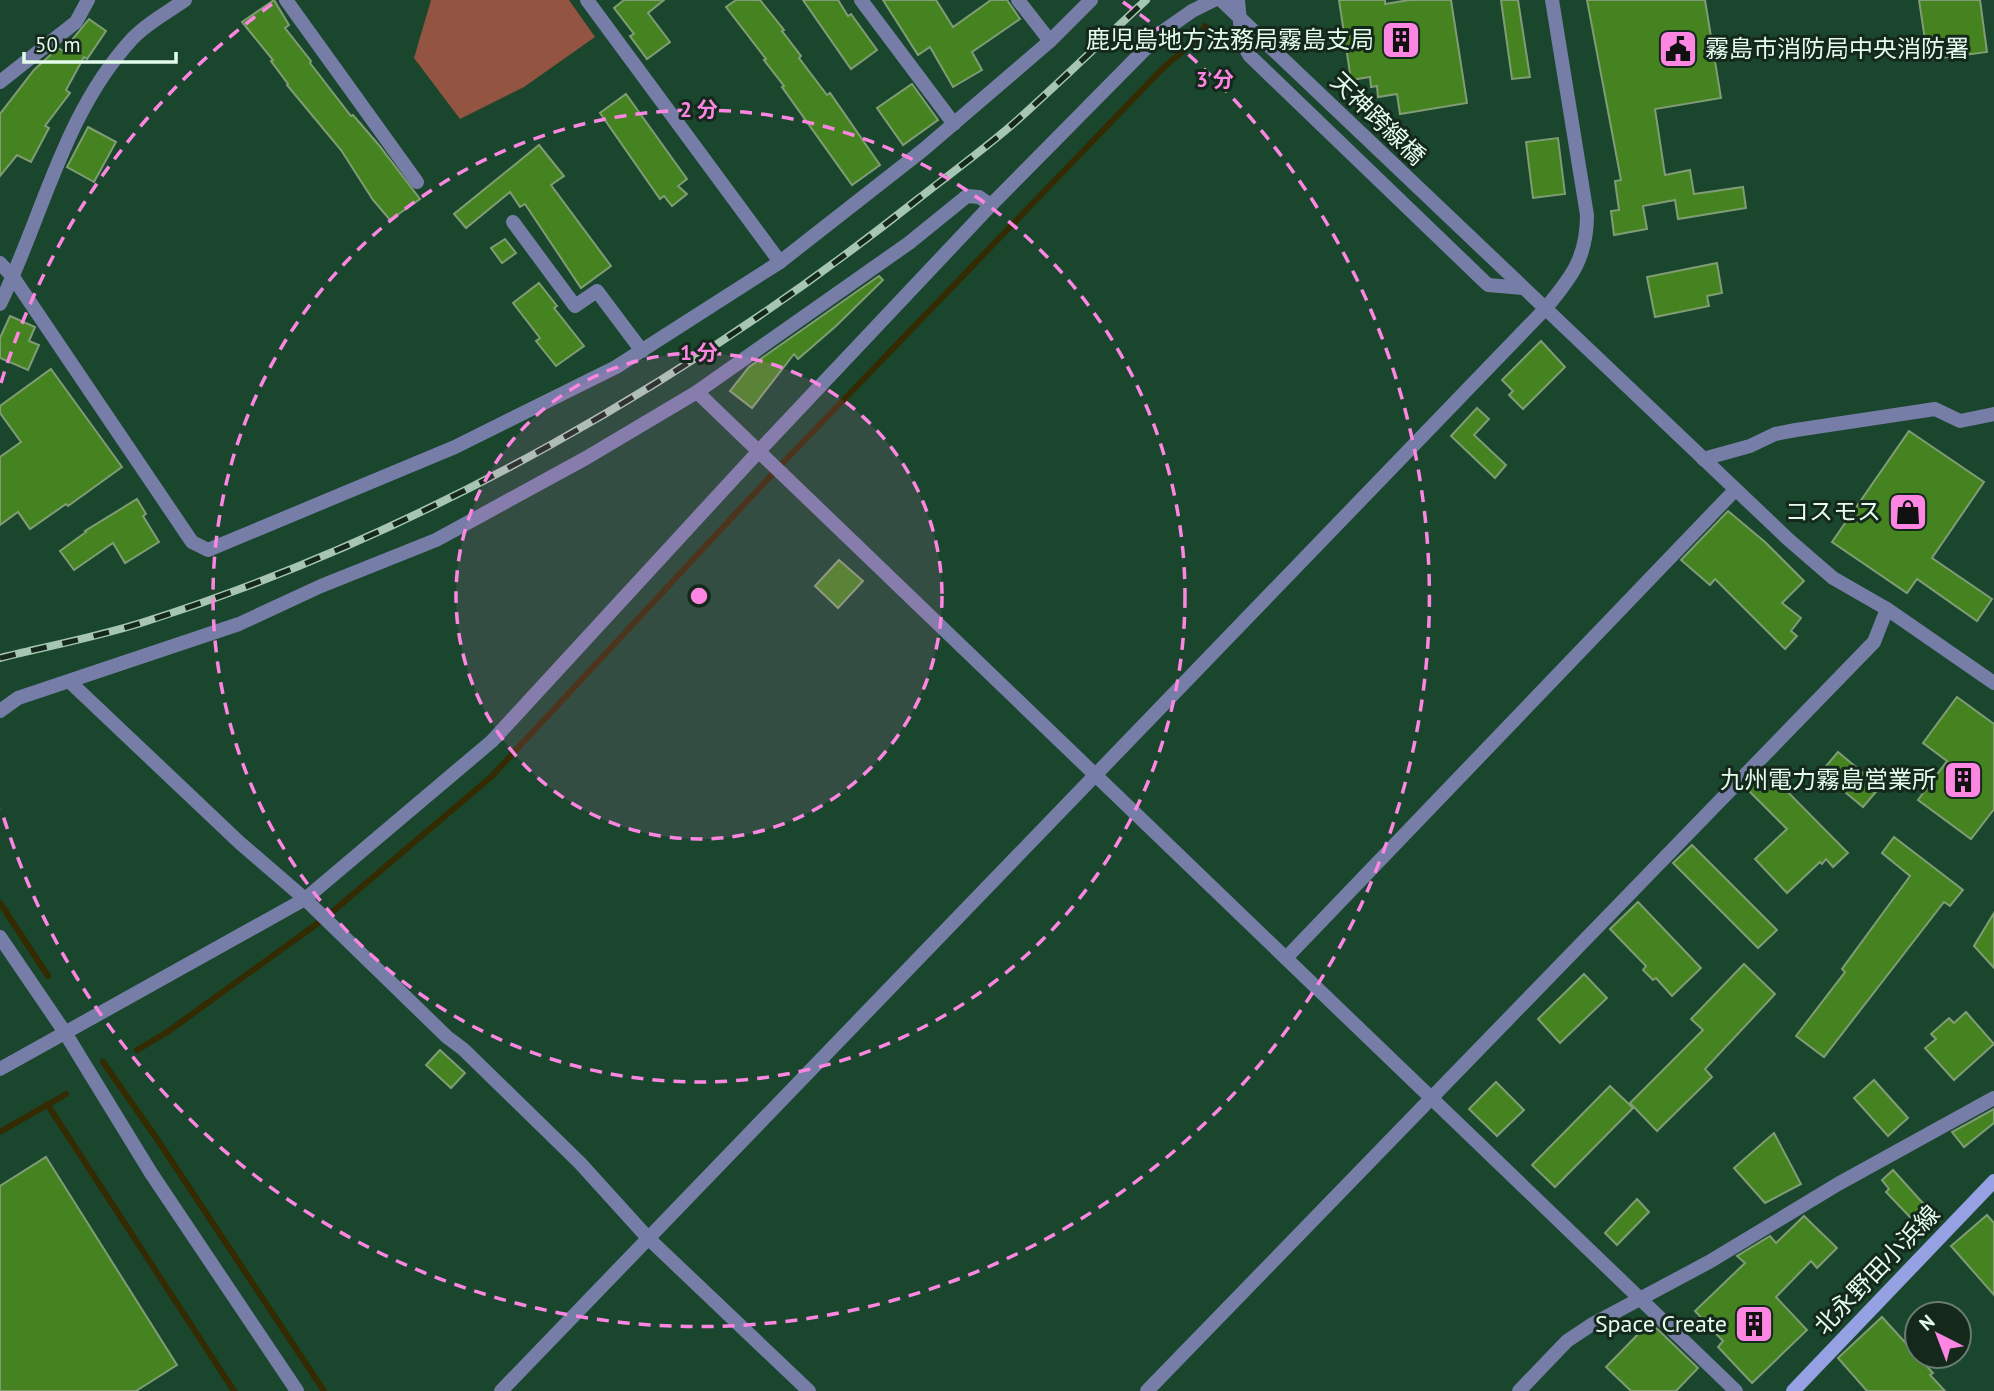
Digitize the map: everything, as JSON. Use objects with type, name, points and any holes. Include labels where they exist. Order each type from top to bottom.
[{"type":"main road","name":"北永野田小浜線","points":[[1793,1391],[1994,1181]]},
{"type":"street","points":[[0,82],[76,22],[88,0]]},
{"type":"street","points":[[0,304],[81,112],[108,69],[134,36],[185,0]]},
{"type":"street","points":[[286,0],[417,182]]},
{"type":"street","points":[[587,0],[780,262]]},
{"type":"street","points":[[861,0],[954,124]]},
{"type":"street","points":[[1018,0],[1050,41]]},
{"type":"street","points":[[0,263],[13,277],[191,541],[208,550],[455,447],[616,367],[642,351],[780,262],[954,124],[1050,41],[1091,0]]},
{"type":"street","points":[[0,1069],[64,1031],[309,903],[492,741],[763,456],[991,205],[1162,32],[1192,10],[1214,0]]},
{"type":"street","name":"天神跨線橋","points":[[1221,0],[1735,490],[1833,578],[1887,609],[1994,683]]},
{"type":"street","points":[[1238,0],[1242,43],[1250,57],[1488,285],[1523,288]]},
{"type":"street","points":[[500,1391],[1545,309],[1572,276],[1587,236],[1587,215],[1552,0]]},
{"type":"street","points":[[0,711],[18,698],[239,624],[321,586],[436,541],[586,458],[697,392],[909,243],[967,196],[979,197],[991,205]]},
{"type":"street","points":[[513,222],[575,306],[597,290],[642,351]]},
{"type":"street","points":[[697,392],[1736,1391]]},
{"type":"street","points":[[1703,459],[1750,446],[1775,434],[1796,430],[1935,409],[1960,421],[1994,414]]},
{"type":"street","points":[[1286,958],[1735,490]]},
{"type":"street","points":[[1147,1391],[1874,642],[1887,609]]},
{"type":"street","points":[[70,682],[240,843],[331,924],[580,1163],[648,1238],[809,1391]]},
{"type":"street","points":[[0,937],[64,1031],[151,1173],[297,1391]]},
{"type":"street","points":[[1519,1391],[1567,1341],[1639,1298],[1709,1262],[1838,1184],[1994,1098]]},
{"type":"shaded area","points":[[431,0],[569,0],[595,37],[524,87],[460,119],[414,58]]},
{"type":"building","points":[[274,0],[289,25],[285,28],[310,63],[420,199],[390,220],[373,200],[341,150],[287,85],[271,61],[273,60],[242,22]]},
{"type":"building","points":[[624,0],[664,0],[648,13],[670,42],[647,59],[630,36],[634,34],[614,8]]},
{"type":"building","points":[[736,0],[760,0],[784,30],[782,31],[801,56],[799,58],[827,95],[830,93],[880,165],[852,185],[782,87],[784,86],[764,60],[766,59],[726,7]]},
{"type":"building","points":[[803,0],[838,0],[877,50],[851,69]]},
{"type":"building","points":[[883,0],[936,0],[953,27],[991,0],[1007,0],[1020,19],[972,52],[982,70],[953,87],[930,47],[918,55]]},
{"type":"building","name":"鹿児島地方法務局霧島支局","points":[[1339,0],[1385,0],[1385,4],[1409,0],[1451,0],[1467,103],[1400,114],[1397,94],[1378,97],[1377,86],[1371,87],[1370,77],[1351,80]]},
{"type":"building","points":[[1501,0],[1518,0],[1530,77],[1512,79]]},
{"type":"building","points":[[1587,0],[1705,0],[1721,98],[1655,109],[1665,175],[1690,170],[1694,194],[1743,187],[1746,208],[1678,219],[1675,200],[1643,206],[1647,229],[1614,235],[1611,211],[1619,210],[1615,181],[1621,180]]},
{"type":"building","points":[[1919,0],[1980,0],[1987,52],[1928,60]]},
{"type":"building","points":[[89,19],[106,31],[87,59],[84,57],[66,90],[70,93],[45,126],[49,128],[31,162],[17,155],[0,176],[0,114],[34,70],[58,48],[63,51]]},
{"type":"building","points":[[912,84],[938,120],[903,145],[877,108]]},
{"type":"building","points":[[626,94],[687,179],[678,186],[687,194],[672,206],[664,196],[660,199],[600,113]]},
{"type":"building","points":[[88,127],[116,142],[94,182],[67,167]]},
{"type":"building","points":[[1558,138],[1565,194],[1533,198],[1526,142]]},
{"type":"building","points":[[539,145],[564,176],[551,185],[611,266],[581,288],[525,204],[520,207],[510,192],[466,228],[454,214]]},
{"type":"building","points":[[505,239],[516,253],[502,263],[491,248]]},
{"type":"building","points":[[1717,263],[1722,293],[1707,296],[1709,306],[1655,317],[1647,277]]},
{"type":"building","points":[[879,276],[883,280],[836,326],[798,359],[794,354],[752,408],[730,391],[749,367]]},
{"type":"building","points":[[539,283],[557,306],[554,308],[584,346],[556,366],[536,341],[540,338],[513,303]]},
{"type":"building","points":[[10,316],[35,327],[29,341],[39,345],[28,370],[0,358],[0,338]]},
{"type":"building","points":[[1541,341],[1565,367],[1523,409],[1509,395],[1513,391],[1502,380]]},
{"type":"building","points":[[51,369],[122,467],[68,506],[66,504],[30,529],[18,512],[0,525],[0,457],[21,442],[0,413],[0,406]]},
{"type":"building","points":[[1477,408],[1489,419],[1474,435],[1506,465],[1495,478],[1451,436]]},
{"type":"building","name":"コスモス","points":[[1909,431],[1984,482],[1932,558],[1992,599],[1977,621],[1917,579],[1907,593],[1832,542]]},
{"type":"building","points":[[137,499],[146,514],[143,516],[159,542],[125,563],[113,543],[74,570],[60,551],[85,531]]},
{"type":"building","points":[[1728,511],[1765,542],[1804,581],[1782,603],[1801,618],[1791,631],[1797,636],[1785,649],[1715,579],[1710,585],[1681,560]]},
{"type":"building","points":[[839,560],[863,581],[838,608],[815,586]]},
{"type":"building","name":"九州電力霧島営業所","points":[[1957,697],[1994,724],[1994,809],[1971,839],[1918,800],[1947,761],[1923,743]]},
{"type":"building","points":[[1838,752],[1880,787],[1863,807],[1821,772]]},
{"type":"building","points":[[1765,769],[1848,853],[1833,867],[1826,859],[1822,864],[1820,862],[1787,893],[1755,859],[1787,829],[1746,788]]},
{"type":"building","points":[[1894,837],[1963,890],[1950,906],[1944,902],[1824,1057],[1796,1036],[1845,972],[1842,969],[1910,876],[1882,853]]},
{"type":"building","points":[[1692,845],[1777,930],[1758,948],[1673,863]]},
{"type":"building","points":[[1638,902],[1701,968],[1672,996],[1656,978],[1653,980],[1643,970],[1646,966],[1610,929]]},
{"type":"building","points":[[1994,913],[1994,968],[1974,946]]},
{"type":"building","points":[[1744,964],[1775,994],[1705,1069],[1712,1077],[1657,1131],[1630,1103],[1703,1030],[1691,1019]]},
{"type":"building","points":[[1584,974],[1607,998],[1560,1043],[1538,1019]]},
{"type":"building","points":[[1966,1012],[1994,1044],[1954,1080],[1925,1048],[1936,1039],[1931,1034],[1949,1018],[1954,1023]]},
{"type":"building","points":[[440,1050],[465,1073],[451,1088],[426,1065]]},
{"type":"building","points":[[1874,1080],[1908,1118],[1888,1136],[1854,1098]]},
{"type":"building","points":[[1496,1082],[1524,1110],[1497,1136],[1469,1109]]},
{"type":"building","points":[[1610,1086],[1633,1108],[1555,1187],[1532,1165]]},
{"type":"building","points":[[1994,1109],[1994,1123],[1964,1147],[1952,1132]]},
{"type":"building","points":[[1774,1133],[1801,1184],[1765,1203],[1734,1168]]},
{"type":"building","points":[[46,1157],[177,1365],[136,1391],[0,1391],[0,1186]]},
{"type":"building","points":[[1893,1170],[1930,1211],[1919,1221],[1913,1214],[1910,1217],[1886,1192],[1889,1189],[1882,1180]]},
{"type":"building","points":[[1637,1199],[1649,1212],[1617,1245],[1605,1233]]},
{"type":"building","points":[[1987,1215],[1994,1223],[1994,1295],[1951,1246]]},
{"type":"building","points":[[1804,1216],[1837,1248],[1817,1268],[1811,1261],[1776,1297],[1807,1330],[1752,1383],[1718,1347],[1723,1341],[1695,1311],[1745,1263],[1737,1256],[1770,1236],[1776,1243]]},
{"type":"building","points":[[1882,1317],[1903,1340],[1903,1370],[1930,1370],[1933,1373],[1930,1375],[1945,1391],[1867,1391],[1838,1358]]},
{"type":"building","points":[[1650,1322],[1698,1368],[1676,1391],[1631,1391],[1606,1367]]},
{"type":"waterway","points":[[137,1050],[166,1033],[325,918],[491,777],[778,468],[1163,68],[1197,39],[1205,26]]},
{"type":"waterway","points":[[0,903],[48,976]]},
{"type":"waterway","points":[[103,1062],[324,1391]]},
{"type":"waterway","points":[[0,1132],[66,1094]]},
{"type":"waterway","points":[[47,1104],[234,1391]]},
{"type":"railway","points":[[0,658],[144,622],[248,586],[350,544],[451,497],[550,445],[646,389],[740,329],[830,266],[1002,134],[1146,0]]},
{"type":"place","name":"鹿児島地方法務局霧島支局","points":[[1401,40]]},
{"type":"place","name":"霧島市消防局中央消防署","points":[[1678,49]]},
{"type":"place","name":"コスモス","points":[[1908,512]]},
{"type":"place","name":"九州電力霧島営業所","points":[[1963,780]]},
{"type":"place","name":"Space Create","points":[[1754,1324]]}]
